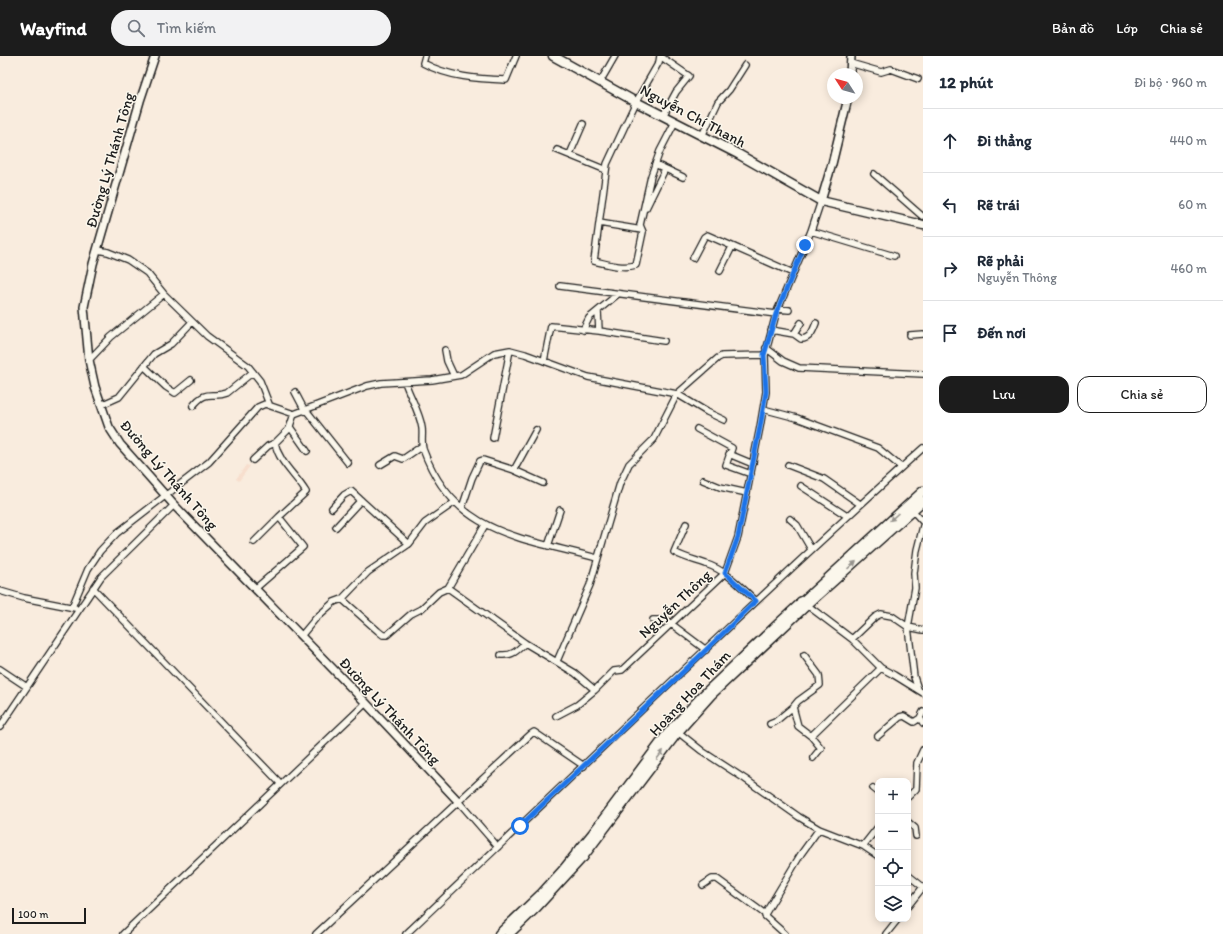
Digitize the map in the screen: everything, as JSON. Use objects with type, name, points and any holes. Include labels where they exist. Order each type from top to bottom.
[{"type":"main road","name":"Nguyễn Chí Thanh","points":[[553,56],[821,201],[920,225]]},
{"type":"main road","name":"Hoàng Hoa Thám","points":[[509,934],[538,907],[580,855],[702,696],[923,491]]},
{"type":"main road","name":"Hoàng Hoa Thám","points":[[804,603],[923,502]]},
{"type":"main road","name":"Hoàng Hoa Thám","points":[[499,934],[580,855]]},
{"type":"street","name":"Đường Lý Thánh Tông","points":[[155,56],[140,101],[98,250],[84,307],[89,360],[101,405],[109,427],[120,444],[166,494],[174,505],[256,588],[458,801]]},
{"type":"street","points":[[425,56],[423,63],[448,73],[475,79],[506,80],[516,56]]},
{"type":"street","points":[[600,82],[615,56]]},
{"type":"street","points":[[663,116],[676,92],[689,76],[660,56],[659,62],[636,102],[607,164],[594,260],[619,267],[636,265],[642,230],[640,225],[651,176],[655,164],[675,122]]},
{"type":"street","points":[[850,59],[881,72],[891,69],[918,79]]},
{"type":"street","points":[[702,136],[718,102],[729,90],[745,65]]},
{"type":"street","points":[[821,201],[832,164],[847,104]]},
{"type":"street","points":[[570,154],[583,124]]},
{"type":"street","points":[[557,150],[570,154],[606,170]]},
{"type":"street","points":[[655,164],[683,177]]},
{"type":"street","points":[[642,217],[665,169]]},
{"type":"street","points":[[874,174],[922,215],[920,225]]},
{"type":"street","name":"Nguyễn Thông","points":[[556,716],[577,705],[614,671],[622,670],[725,573],[738,537],[764,409],[766,392],[765,352],[777,311],[811,230],[821,201]]},
{"type":"street","points":[[599,223],[642,230]]},
{"type":"street","points":[[811,230],[894,256]]},
{"type":"street","points":[[693,258],[704,237],[707,236],[793,273]]},
{"type":"street","points":[[720,271],[732,247]]},
{"type":"street","points":[[98,250],[108,252],[128,260],[141,268],[151,277],[164,294],[192,322],[217,345],[243,362],[253,372],[267,394],[269,404]]},
{"type":"street","points":[[560,286],[618,294],[777,311],[789,310]]},
{"type":"street","points":[[89,360],[111,337],[164,294]]},
{"type":"street","points":[[583,330],[586,322],[618,294]]},
{"type":"street","points":[[598,311],[598,331]]},
{"type":"street","points":[[101,405],[119,397],[154,354],[171,344],[192,322]]},
{"type":"street","points":[[794,334],[800,323]]},
{"type":"street","points":[[771,330],[794,334],[801,339],[805,339],[809,337],[816,323]]},
{"type":"street","points":[[544,361],[551,326],[598,331],[664,341]]},
{"type":"street","points":[[910,335],[923,334]]},
{"type":"street","points":[[446,350],[447,360],[454,376]]},
{"type":"street","points":[[493,438],[510,350]]},
{"type":"street","points":[[72,607],[88,569],[100,550],[117,534],[166,494],[209,462],[258,407],[265,404],[269,404],[294,414],[367,386],[381,383],[405,382],[461,375],[494,353],[510,350],[588,377],[677,394],[706,412],[724,420]]},
{"type":"street","points":[[557,661],[590,585],[620,483],[629,464],[654,439],[677,394],[718,358],[722,356],[765,352],[799,368],[923,374]]},
{"type":"street","points":[[144,366],[166,387],[175,393],[191,380]]},
{"type":"street","points":[[193,406],[199,399],[207,394],[223,395],[227,393],[253,372]]},
{"type":"street","points":[[405,382],[422,429],[422,446],[437,479],[455,502],[485,525],[511,536],[597,558]]},
{"type":"street","points":[[295,392],[305,411],[348,463]]},
{"type":"street","points":[[764,409],[797,418],[878,448],[902,467]]},
{"type":"street","points":[[254,460],[268,446],[275,443],[290,427],[294,414]]},
{"type":"street","points":[[290,427],[307,451]]},
{"type":"street","points":[[697,429],[732,448],[726,465],[751,474]]},
{"type":"street","points":[[514,470],[536,430]]},
{"type":"street","points":[[254,542],[306,492],[287,467],[277,450],[275,443]]},
{"type":"street","points":[[380,465],[395,456],[403,459],[422,446]]},
{"type":"street","points":[[406,934],[811,549],[923,448]]},
{"type":"street","points":[[729,454],[753,464]]},
{"type":"street","points":[[462,508],[472,478],[480,461],[483,460],[514,470],[543,483]]},
{"type":"street","points":[[788,465],[824,478],[860,504]]},
{"type":"street","points":[[703,480],[720,487],[747,493]]},
{"type":"street","points":[[800,486],[847,516]]},
{"type":"street","points":[[332,508],[348,491],[361,500],[409,544]]},
{"type":"street","points":[[336,527],[361,500]]},
{"type":"street","points":[[301,636],[316,618],[334,602],[342,599],[368,572],[409,544],[425,523],[455,502]]},
{"type":"street","points":[[0,727],[101,577],[174,505]]},
{"type":"street","points":[[548,546],[560,510]]},
{"type":"street","points":[[913,511],[923,522]]},
{"type":"street","points":[[256,588],[303,547],[279,517]]},
{"type":"street","points":[[790,519],[797,525],[811,549]]},
{"type":"street","points":[[686,524],[674,552],[685,558],[706,564],[725,573],[756,601]]},
{"type":"street","points":[[342,599],[383,635],[387,635],[410,614],[421,609],[439,592],[448,588],[485,525]]},
{"type":"street","points":[[918,689],[914,677],[908,627],[915,588],[914,573],[917,550],[922,536],[923,526]]},
{"type":"street","points":[[93,588],[280,783]]},
{"type":"street","points":[[448,588],[525,643],[557,661],[595,690]]},
{"type":"street","points":[[0,591],[24,598],[79,608]]},
{"type":"street","points":[[804,603],[852,639],[881,668],[923,693]]},
{"type":"street","points":[[852,639],[875,617],[881,614],[892,616],[908,627],[923,630]]},
{"type":"street","points":[[653,620],[662,619],[672,624],[706,650]]},
{"type":"street","points":[[501,655],[508,656],[514,653],[525,643]]},
{"type":"street","points":[[770,724],[775,722],[793,708],[798,701],[820,685],[819,675],[804,655]]},
{"type":"street","points":[[811,736],[881,668]]},
{"type":"street","points":[[0,669],[27,687]]},
{"type":"street","points":[[122,934],[366,703]]},
{"type":"street","points":[[793,708],[798,726],[811,736],[821,748],[813,758]]},
{"type":"street","points":[[878,736],[900,717],[904,716],[914,722],[922,720],[923,712]]},
{"type":"street","points":[[676,729],[702,751],[746,778],[799,817],[819,829],[863,846],[875,854]]},
{"type":"street","points":[[316,934],[534,732],[558,746],[584,766]]},
{"type":"street","points":[[911,794],[916,789],[917,763],[923,750]]},
{"type":"street","points":[[458,801],[498,847]]},
{"type":"street","points":[[911,825],[914,828],[916,836]]},
{"type":"street","points":[[764,914],[798,858],[819,829]]},
{"type":"street","points":[[863,846],[875,831]]},
{"type":"street","points":[[911,877],[923,887],[911,902]]},
{"type":"street","points":[[703,885],[712,879],[717,879],[764,914],[785,934]]},
{"type":"street","points":[[886,934],[896,922]]},
{"type":"shaded area","points":[[246,465],[250,466],[239,481],[236,479]]},
{"type":"route","points":[[520,826],[756,601],[725,573],[738,537],[760,427],[766,392],[764,355],[776,314],[805,245]]}]
